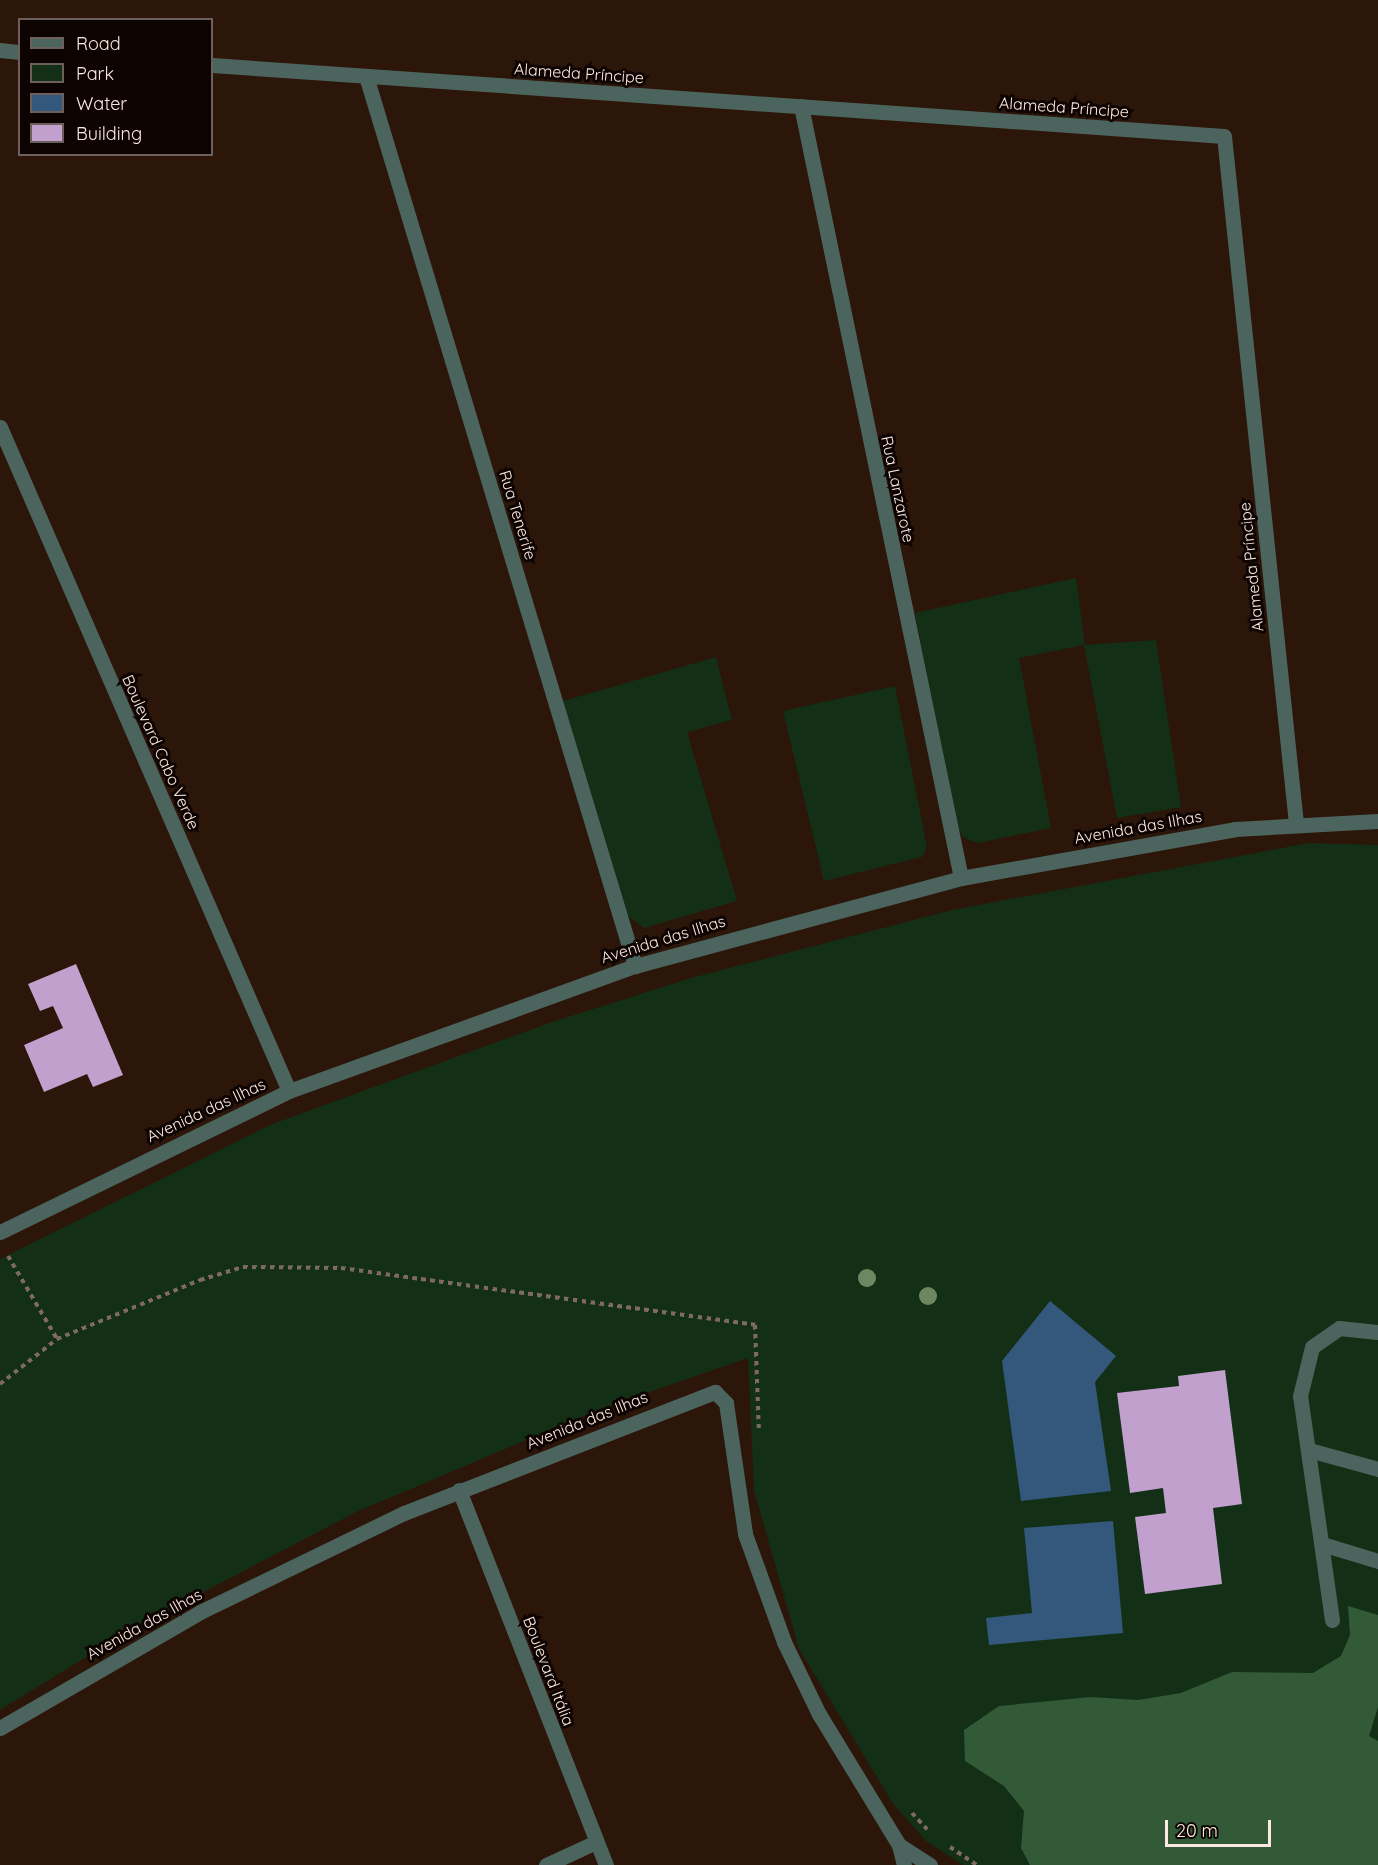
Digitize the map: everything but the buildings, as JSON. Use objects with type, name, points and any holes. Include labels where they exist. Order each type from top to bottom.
[{"type":"street","points":[[0,50],[18,52]]},
{"type":"street","name":"Alameda Príncipe","points":[[213,65],[1224,136],[1296,824]]},
{"type":"street","name":"Rua Tenerife","points":[[366,76],[635,966]]},
{"type":"street","name":"Rua Lanzarote","points":[[801,106],[961,878]]},
{"type":"street","name":"Boulevard Cabo Verde","points":[[0,427],[289,1090]]},
{"type":"street","name":"Avenida das Ilhas","points":[[0,1232],[289,1090],[635,966],[961,878],[1140,843],[1296,824],[1378,821]]},
{"type":"street","points":[[1332,1620],[1300,1396],[1312,1347],[1339,1328],[1378,1332]]},
{"type":"street","name":"Avenida das Ilhas","points":[[0,1728],[200,1612],[459,1490],[715,1392],[726,1403],[745,1534],[784,1642],[819,1714],[899,1845],[930,1865]]},
{"type":"street","points":[[1309,1450],[1378,1469]]},
{"type":"street","name":"Boulevard Itália","points":[[459,1490],[606,1865]]},
{"type":"street","points":[[1322,1544],[1378,1561]]},
{"type":"street","points":[[546,1865],[596,1842]]},
{"type":"street","points":[[899,1845],[904,1865]]},
{"type":"path","points":[[6,1252],[57,1339]]},
{"type":"green space","points":[[1076,578],[1085,645],[1156,640],[1181,807],[1117,818],[1084,645],[1019,658],[1051,828],[977,843],[963,837],[957,826],[915,613]]},
{"type":"green space","points":[[716,657],[732,720],[687,732],[737,901],[644,928],[625,914],[563,701]]},
{"type":"green space","points":[[895,686],[927,847],[922,857],[824,881],[783,711]]},
{"type":"green space","points":[[1309,843],[1378,845],[1378,1865],[963,1865],[926,1841],[894,1805],[799,1649],[754,1490],[748,1358],[600,1409],[356,1512],[122,1635],[0,1710],[0,1259],[270,1125],[549,1023],[691,978],[952,910]]},
{"type":"green space","points":[[1348,1606],[1378,1615],[1378,1707],[1369,1736],[1378,1741],[1378,1865],[1030,1865],[1021,1848],[1024,1811],[1004,1786],[965,1761],[964,1730],[999,1706],[1091,1697],[1138,1700],[1181,1693],[1232,1672],[1313,1673],[1341,1656],[1350,1635]]},
{"type":"water","points":[[1050,1301],[1116,1356],[1095,1382],[1111,1491],[1021,1501],[1002,1361]]},
{"type":"water","points":[[1113,1521],[1123,1633],[989,1645],[986,1618],[1032,1613],[1024,1528]]}]
